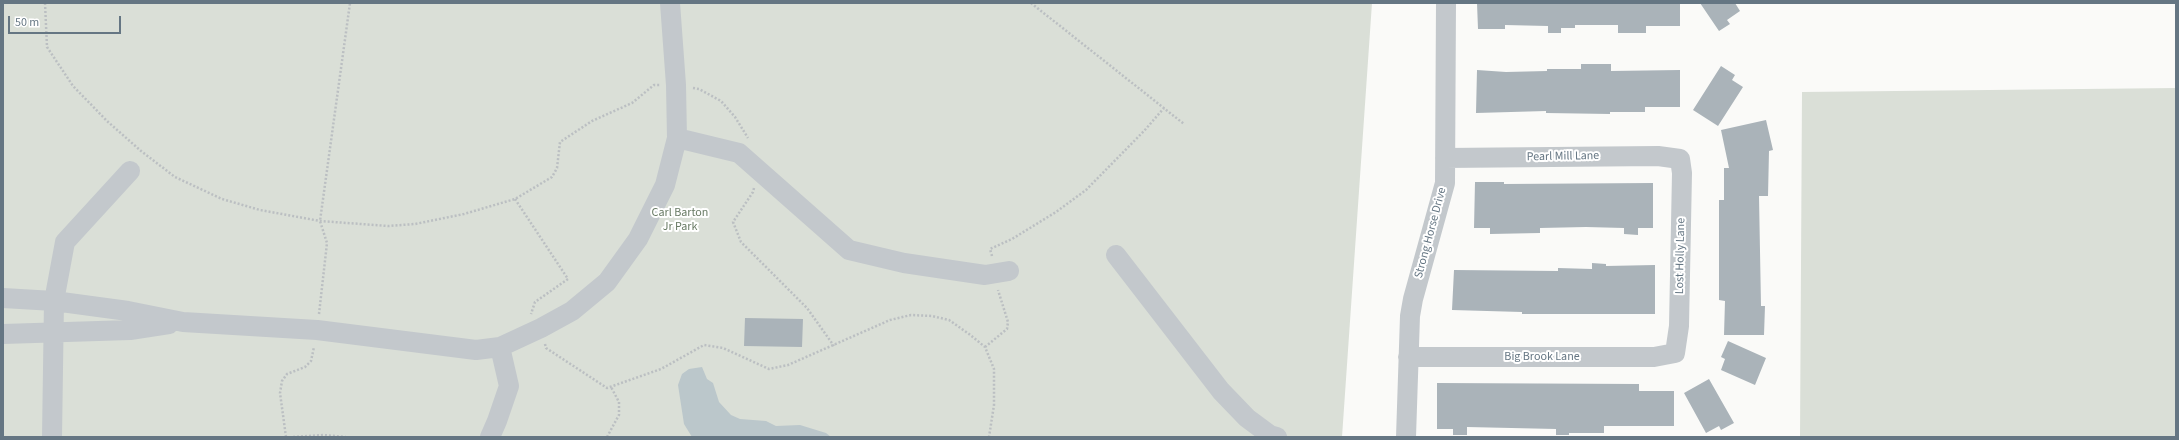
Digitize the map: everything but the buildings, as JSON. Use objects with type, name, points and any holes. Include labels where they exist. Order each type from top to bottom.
[{"type":"street","points":[[3,298],[54,301],[128,311],[183,322],[317,330],[476,350],[500,347],[572,311],[606,282],[638,239],[666,185],[677,138],[676,85],[670,3]]},
{"type":"street","name":"Strong Horse Drive","points":[[1406,437],[1410,316],[1413,298],[1445,183],[1446,3]]},
{"type":"street","points":[[677,138],[739,152],[849,250],[904,263],[985,275],[1001,272]]},
{"type":"street","name":"Pearl Mill Lane","points":[[1445,158],[1658,156],[1680,159]]},
{"type":"street","name":"Lost Holly Lane","points":[[1675,352],[1680,319],[1682,173],[1680,159]]},
{"type":"street","points":[[52,437],[54,301],[65,242],[130,171]]},
{"type":"street","points":[[1116,255],[1221,391],[1247,418],[1270,435],[1277,437]]},
{"type":"street","points":[[3,334],[130,330],[183,322]]},
{"type":"street","points":[[490,437],[509,386],[500,347]]},
{"type":"street","name":"Big Brook Lane","points":[[1408,357],[1654,357],[1675,352]]},
{"type":"path","points":[[45,3],[46,47],[72,86],[107,121],[175,177],[222,199],[260,210],[320,221],[388,226],[415,224],[464,214],[515,199],[552,177],[556,168],[560,142],[592,121],[632,103],[654,85],[676,85],[700,89],[721,101],[735,117],[749,140]]},
{"type":"path","points":[[286,437],[280,394],[282,381],[287,374],[305,367],[311,361],[317,330],[327,243],[320,221],[350,3]]},
{"type":"path","points":[[1031,3],[1184,124]]},
{"type":"path","points":[[984,347],[1004,333],[1008,322],[1001,272],[990,249],[1012,239],[1056,212],[1086,190],[1144,131],[1164,108]]},
{"type":"path","points":[[753,165],[755,179],[753,192],[733,222],[741,242],[807,308],[834,346]]},
{"type":"path","points":[[515,199],[568,279],[535,302],[531,314],[546,348],[606,388],[661,369],[704,345],[723,348],[769,369],[788,365],[890,320],[911,315],[932,316],[948,320],[969,334],[984,347],[994,369],[994,405],[989,437]]},
{"type":"path","points":[[607,437],[619,415],[619,402],[612,387]]},
{"type":"path","points":[[293,437],[323,435],[346,437]]},
{"type":"green space","name":"Carl Barton Jr Park","points":[[3,3],[1372,3],[1342,437],[3,437]]},
{"type":"green space","points":[[2176,88],[2176,437],[1800,437],[1802,92]]},
{"type":"shaded area","points":[[702,367],[707,379],[713,383],[719,402],[731,415],[740,419],[766,421],[776,426],[800,425],[826,433],[831,437],[692,437],[684,424],[678,385],[682,374],[689,369]]}]
